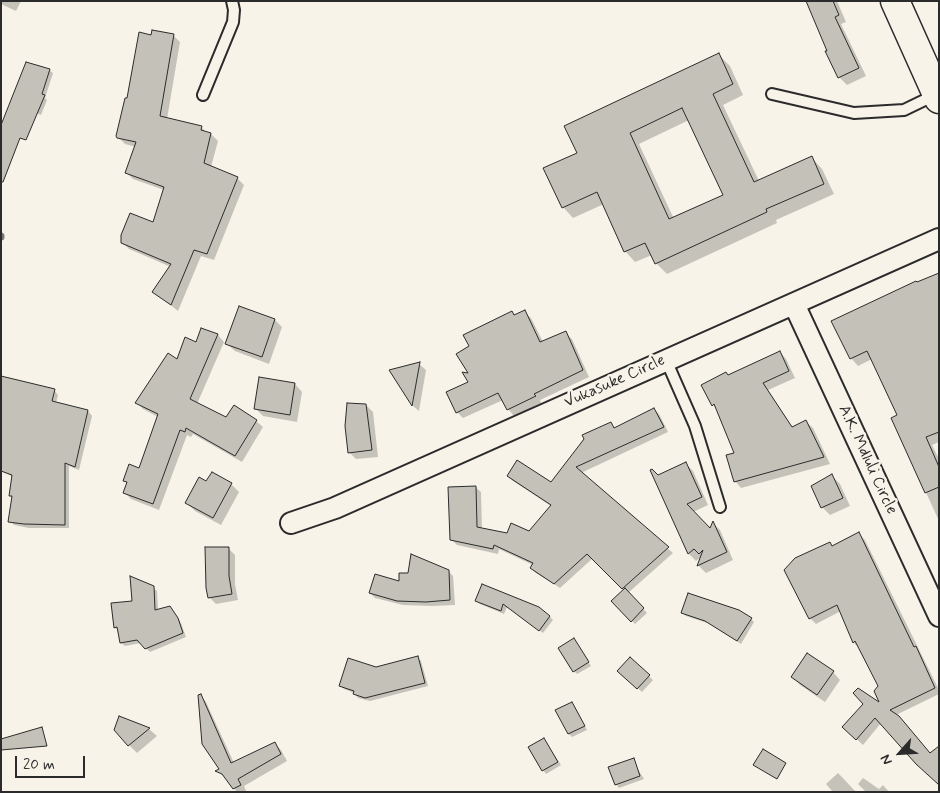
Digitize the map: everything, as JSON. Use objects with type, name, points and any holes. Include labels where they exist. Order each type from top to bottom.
[{"type":"street","points":[[895,1],[938,97]]},
{"type":"street","name":"Vukasuke Circle","points":[[291,523],[335,508],[939,239]]},
{"type":"street","name":"A.K. Mdluli Circle","points":[[794,304],[939,616]]},
{"type":"lane","points":[[203,96],[233,22],[234,10],[232,1]]},
{"type":"lane","points":[[772,94],[854,113],[904,110],[938,97]]},
{"type":"lane","points":[[666,360],[695,426],[720,507]]},
{"type":"building","points":[[806,1],[833,1],[839,15],[835,17],[859,68],[838,78],[825,51],[827,51]]},
{"type":"building","points":[[152,30],[174,34],[160,116],[202,126],[201,130],[211,133],[204,163],[238,177],[207,254],[194,250],[171,305],[152,292],[171,264],[121,243],[121,235],[130,213],[153,222],[164,187],[125,173],[136,142],[117,138],[116,136],[125,98],[127,98],[139,32],[151,35]]},
{"type":"building","points":[[719,53],[733,84],[713,94],[754,182],[812,156],[824,184],[766,209],[767,212],[655,264],[645,243],[624,252],[597,192],[562,208],[543,168],[577,153],[564,126]],"holes":[[[682,108],[723,195],[669,219],[630,133]]]},
{"type":"building","points":[[26,62],[50,69],[42,94],[45,95],[26,140],[20,138],[3,182],[1,182],[1,125]]},
{"type":"building","points":[[939,273],[939,432],[926,437],[939,467],[939,487],[925,493],[891,418],[897,415],[867,351],[850,359],[831,321],[916,281]]},
{"type":"building","points":[[239,306],[275,319],[262,357],[225,344]]},
{"type":"building","points":[[525,310],[540,342],[566,331],[583,370],[534,394],[536,396],[507,410],[498,393],[456,413],[446,392],[468,382],[462,372],[468,373],[456,354],[469,346],[463,335],[512,311],[514,315]]},
{"type":"building","points":[[201,328],[218,334],[190,399],[226,417],[234,405],[257,420],[235,456],[186,428],[185,432],[180,430],[153,504],[123,493],[127,482],[123,481],[129,464],[139,468],[158,414],[135,403],[168,353],[177,359],[185,337],[196,342]]},
{"type":"building","points":[[780,351],[789,371],[763,383],[792,427],[806,420],[824,457],[734,482],[726,455],[734,453],[714,404],[712,406],[701,385],[726,372],[728,375]]},
{"type":"building","points":[[420,362],[412,406],[389,370]]},
{"type":"building","points":[[1,376],[55,389],[52,401],[88,410],[75,467],[65,463],[65,525],[8,522],[12,496],[9,496],[12,475],[1,471]]},
{"type":"building","points":[[259,377],[295,383],[290,415],[254,409]]},
{"type":"building","points":[[347,403],[366,404],[372,450],[348,453],[345,426]]},
{"type":"building","points":[[654,408],[664,427],[576,467],[669,547],[622,589],[587,554],[554,584],[530,568],[533,563],[494,545],[493,549],[450,540],[448,487],[476,486],[477,527],[507,533],[511,523],[529,531],[551,505],[507,476],[517,460],[551,482],[584,439],[582,435],[611,422],[614,428]]},
{"type":"building","points":[[686,462],[702,497],[687,504],[710,528],[713,521],[727,552],[697,566],[703,550],[699,554],[694,549],[688,554],[650,470],[652,469],[658,475]]},
{"type":"building","points":[[212,472],[232,483],[213,518],[185,503],[199,477],[206,481]]},
{"type":"building","points":[[832,474],[843,498],[821,508],[811,486]]},
{"type":"building","points":[[859,532],[935,688],[890,710],[899,716],[930,753],[939,746],[939,785],[916,764],[875,718],[856,740],[842,727],[863,704],[853,693],[858,688],[879,702],[874,691],[878,686],[855,641],[853,643],[837,605],[809,619],[784,570],[795,558],[830,542],[832,546]]},
{"type":"building","points":[[205,547],[229,547],[229,576],[232,594],[208,598]]},
{"type":"building","points":[[411,554],[449,570],[450,600],[426,602],[397,601],[369,593],[375,574],[399,581],[399,573],[408,573]]},
{"type":"building","points":[[130,576],[154,586],[155,610],[170,606],[178,618],[183,633],[145,649],[137,640],[120,643],[117,627],[114,628],[111,603],[132,601]]},
{"type":"building","points":[[482,584],[539,607],[550,616],[539,631],[503,604],[501,611],[475,601]]},
{"type":"building","points":[[625,588],[644,608],[631,622],[611,601]]},
{"type":"building","points":[[688,593],[739,610],[752,618],[737,641],[705,621],[681,613]]},
{"type":"building","points":[[574,638],[589,662],[573,672],[558,648]]},
{"type":"building","points":[[807,653],[834,671],[817,695],[791,677]]},
{"type":"building","points":[[418,656],[425,683],[365,698],[353,694],[354,691],[339,686],[348,658],[376,667]]},
{"type":"building","points":[[630,657],[650,675],[637,689],[617,671]]},
{"type":"building","points":[[201,694],[231,763],[275,742],[281,754],[238,779],[241,785],[233,789],[222,774],[215,771],[219,769],[202,744],[198,695]]},
{"type":"building","points":[[572,702],[585,726],[568,734],[555,710]]},
{"type":"building","points":[[119,716],[150,728],[128,746],[114,730]]},
{"type":"building","points":[[42,727],[47,746],[1,750],[1,739]]},
{"type":"building","points":[[544,738],[558,762],[542,771],[528,747]]},
{"type":"building","points":[[763,749],[786,763],[777,779],[753,765]]},
{"type":"building","points":[[634,758],[640,776],[615,785],[608,767]]}]
